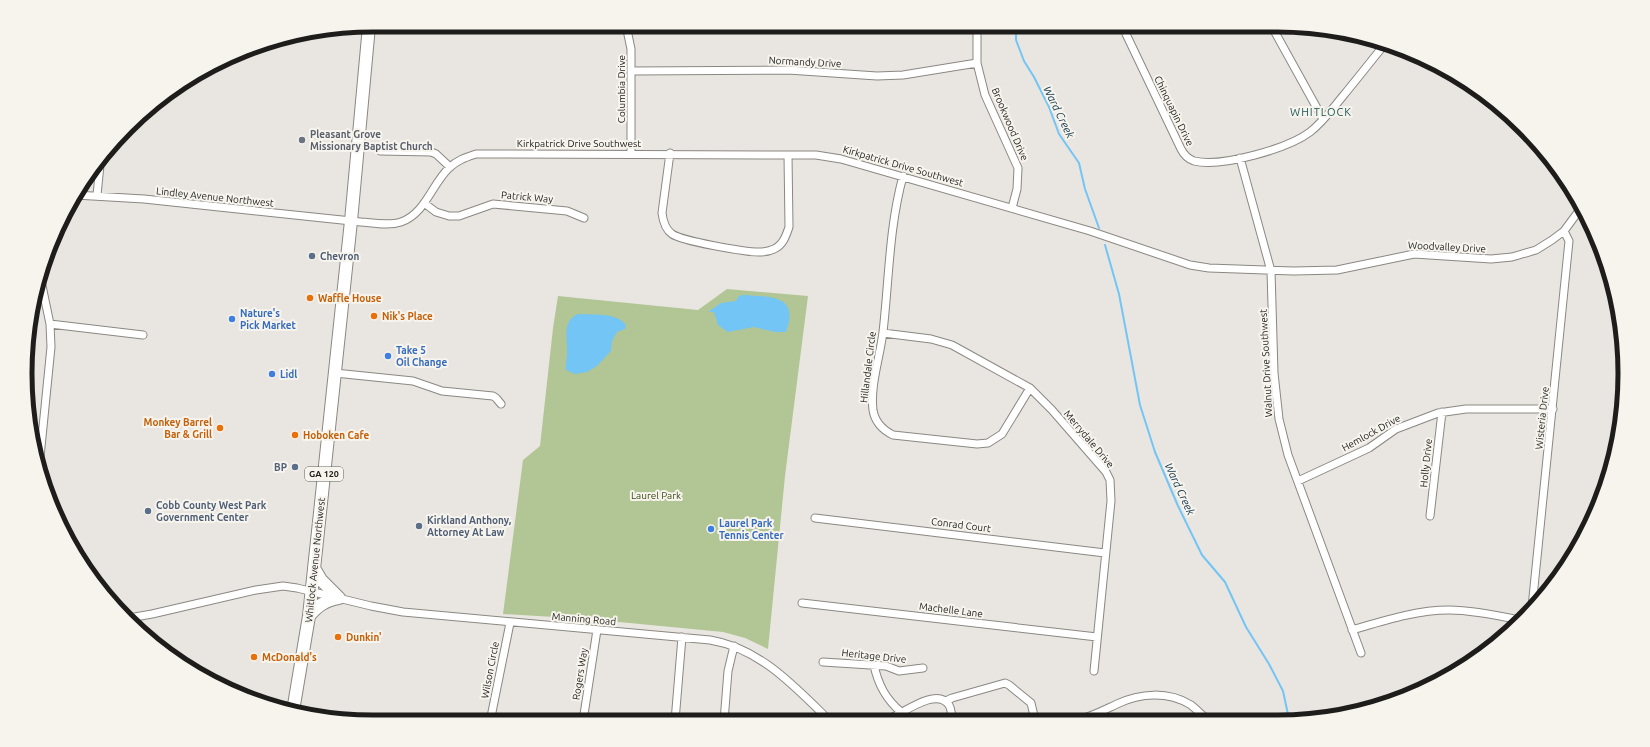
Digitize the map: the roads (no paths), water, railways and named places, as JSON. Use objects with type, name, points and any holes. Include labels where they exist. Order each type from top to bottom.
[{"type":"highway","name":"Whitlock Avenue Northwest","points":[[294,705],[312,591],[336,373],[368,32]]},
{"type":"highway","points":[[314,568],[321,580],[338,598]]},
{"type":"highway","points":[[309,616],[326,600],[338,598]]},
{"type":"street","name":"Columbia Drive","points":[[627,32],[631,49],[631,154]]},
{"type":"street","name":"Brookwood Drive","points":[[977,32],[977,63],[985,95],[991,111],[1013,154],[1018,168],[1017,189],[1012,208]]},
{"type":"street","name":"Chinquapin Drive","points":[[1126,32],[1185,156],[1194,161],[1206,162],[1217,162],[1240,158],[1276,148],[1298,139],[1310,132],[1323,119],[1381,49]]},
{"type":"street","points":[[1275,32],[1323,119]]},
{"type":"street","name":"Normandy Drive","points":[[631,71],[788,70],[877,76],[903,75],[977,63]]},
{"type":"street","points":[[380,151],[431,152],[436,154],[450,167]]},
{"type":"street","name":"Kirkpatrick Drive Southwest","points":[[351,221],[391,224],[399,223],[412,217],[450,167],[468,156],[486,153],[816,155],[841,159],[1012,208],[1199,268],[1271,271]]},
{"type":"street","points":[[670,154],[662,212],[663,221],[670,233],[677,237],[694,241],[761,252],[775,249],[783,242],[789,227],[788,155]]},
{"type":"street","name":"Walnut Drive Southwest","points":[[1240,158],[1271,271],[1274,373],[1279,419],[1288,455],[1361,653]]},
{"type":"street","points":[[97,195],[99,171]]},
{"type":"street","name":"Hillandale Circle","points":[[903,176],[895,214],[883,333],[873,391],[873,411],[879,424],[885,431],[893,435],[977,444],[988,443],[1002,434],[1030,388]]},
{"type":"street","name":"Lindley Avenue Northwest","points":[[83,195],[97,195],[351,221]]},
{"type":"street","name":"Patrick Way","points":[[424,203],[436,212],[449,216],[459,216],[493,204],[567,211],[584,218]]},
{"type":"street","name":"Woodvalley Drive","points":[[1271,271],[1337,270],[1414,254],[1480,259],[1505,259],[1521,256],[1536,250],[1564,231],[1578,213]]},
{"type":"street","name":"Wisteria Drive","points":[[1533,599],[1569,241],[1564,231]]},
{"type":"street","points":[[41,449],[51,358],[50,324],[43,290]]},
{"type":"street","points":[[50,324],[143,334]]},
{"type":"street","name":"Merrydale Drive","points":[[883,333],[931,339],[952,344],[1030,388],[1099,463],[1110,480],[1111,501],[1094,671]]},
{"type":"street","points":[[336,373],[413,381],[442,390],[493,396],[501,404]]},
{"type":"street","name":"Hemlock Drive","points":[[1298,481],[1369,448],[1396,429],[1442,412],[1466,409],[1553,409]]},
{"type":"street","name":"Holly Drive","points":[[1430,516],[1442,412]]},
{"type":"street","name":"Conrad Court","points":[[815,518],[1105,553]]},
{"type":"street","name":"Manning Road","points":[[134,617],[269,587],[290,587],[397,611],[510,623],[715,641],[734,646],[752,654],[770,666],[824,715]]},
{"type":"street","name":"Machelle Lane","points":[[802,603],[1097,637]]},
{"type":"street","points":[[1352,630],[1387,620],[1435,611],[1449,610],[1481,613],[1514,619]]},
{"type":"street","name":"Wilson Circle","points":[[491,715],[510,623]]},
{"type":"street","name":"Rogers Way","points":[[584,715],[597,630]]},
{"type":"street","points":[[676,715],[682,637]]},
{"type":"street","points":[[724,715],[728,671],[734,646]]},
{"type":"street","name":"Heritage Drive","points":[[823,662],[886,666],[899,671],[923,668]]},
{"type":"street","points":[[874,665],[879,685],[890,703],[901,712]]},
{"type":"street","points":[[896,715],[928,699],[946,701],[1005,683],[1009,684],[1031,704],[1034,715]]},
{"type":"street","points":[[1091,715],[1130,698],[1154,694],[1180,700],[1191,706],[1202,715]]},
{"type":"street","points":[[946,701],[951,707],[952,715]]},
{"type":"water","points":[[739,296],[763,296],[780,300],[786,304],[789,310],[789,320],[786,332],[775,332],[754,327],[728,332],[718,325],[714,312],[708,312],[721,303],[736,301]]},
{"type":"water","points":[[578,314],[610,316],[622,321],[626,325],[625,329],[617,332],[612,341],[611,351],[597,366],[587,372],[575,374],[566,370],[566,331],[569,321]]},
{"type":"waterway","name":"Ward Creek","points":[[1016,32],[1016,40],[1024,61],[1049,107],[1059,134],[1079,163],[1085,189],[1099,228]]},
{"type":"waterway","name":"Ward Creek","points":[[1105,245],[1119,294],[1140,405],[1155,452],[1178,506],[1202,555],[1225,582],[1246,627],[1269,664],[1283,691],[1288,714]]},
{"type":"place","name":"Pleasant Grove Missionary Baptist Church","points":[[302,140]]},
{"type":"place","name":"Chevron","points":[[312,256]]},
{"type":"place","name":"Waffle House","points":[[310,298]]},
{"type":"place","name":"Nik's Place","points":[[374,316]]},
{"type":"place","name":"Nature's Pick Market","points":[[232,319]]},
{"type":"place","name":"Take 5 Oil Change","points":[[388,356]]},
{"type":"place","name":"Lidl","points":[[272,374]]},
{"type":"place","name":"Monkey Barrel Bar & Grill","points":[[220,428]]},
{"type":"place","name":"Hoboken Cafe","points":[[295,435]]},
{"type":"place","name":"BP","points":[[295,467]]},
{"type":"place","name":"Cobb County West Park Government Center","points":[[148,511]]},
{"type":"place","name":"Kirkland Anthony, Attorney At Law","points":[[419,526]]},
{"type":"place","name":"Laurel Park Tennis Center","points":[[711,529]]},
{"type":"place","name":"Dunkin'","points":[[338,637]]},
{"type":"place","name":"McDonald's","points":[[254,657]]},
{"type":"district","name":"WHITLOCK","points":[[1321,112]]},
{"type":"park label","name":"Laurel Park","points":[[656,495]]}]
